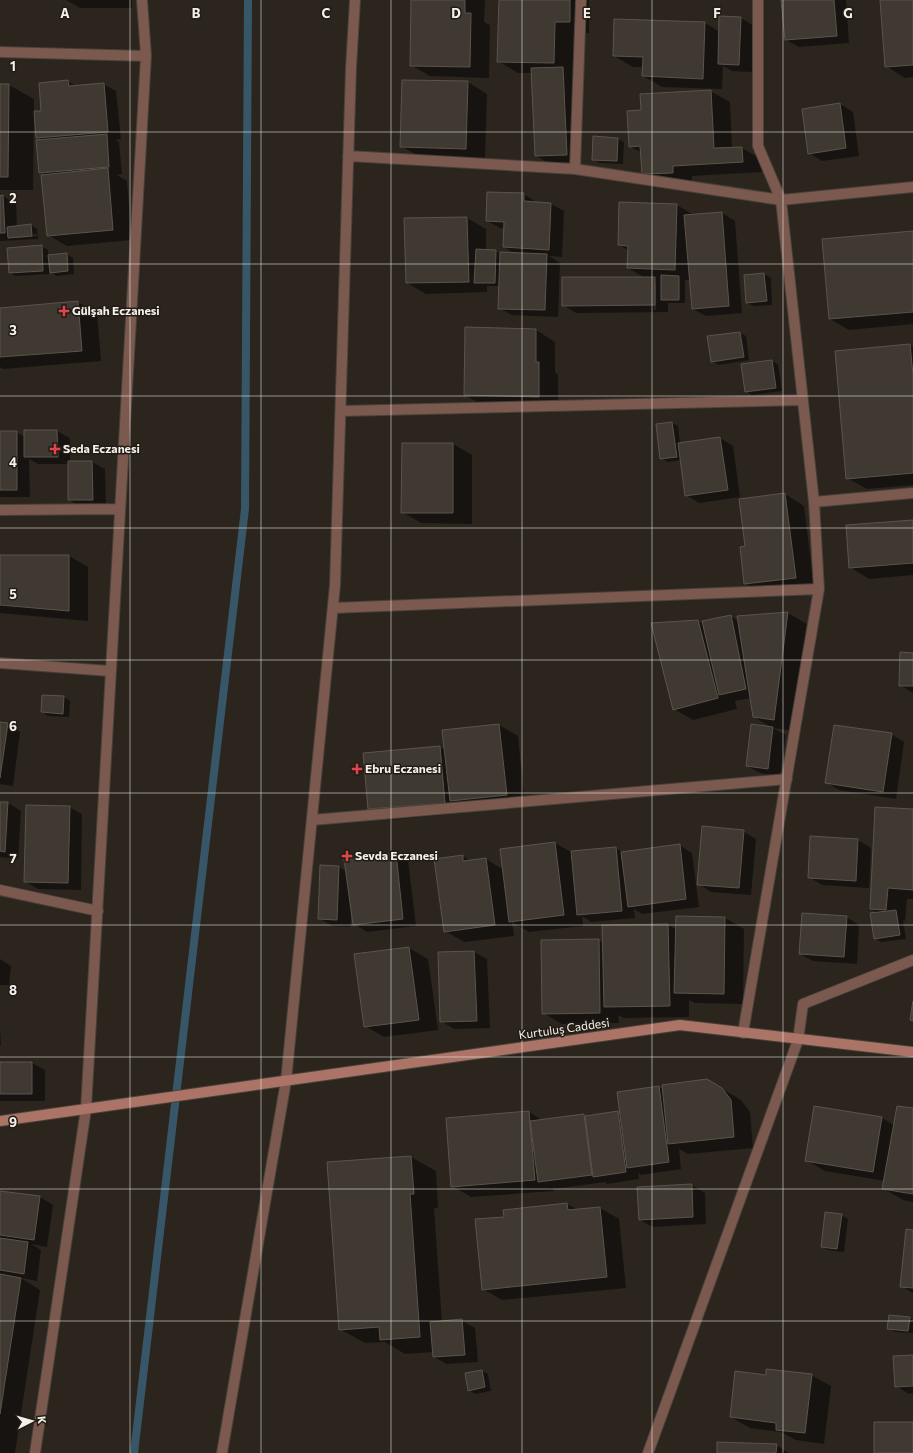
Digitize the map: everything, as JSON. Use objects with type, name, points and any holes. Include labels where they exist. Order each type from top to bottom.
[{"type":"main road","name":"Kurtuluş Caddesi","points":[[0,1121],[680,1026],[913,1052]]},
{"type":"street","points":[[35,1453],[86,1109],[146,56],[142,0]]},
{"type":"street","points":[[222,1453],[286,1081],[333,608],[341,411],[351,68],[355,0]]},
{"type":"street","points":[[575,169],[581,0]]},
{"type":"street","points":[[743,1033],[788,779],[819,589],[814,502],[781,200],[758,146],[758,0]]},
{"type":"street","points":[[0,52],[146,56]]},
{"type":"street","points":[[348,156],[575,169],[781,200],[913,187]]},
{"type":"street","points":[[341,411],[803,400]]},
{"type":"street","points":[[814,502],[913,493]]},
{"type":"street","points":[[0,510],[119,509]]},
{"type":"street","points":[[333,608],[819,589]]},
{"type":"street","points":[[0,663],[110,671]]},
{"type":"street","points":[[312,820],[788,779]]},
{"type":"street","points":[[0,890],[98,911]]},
{"type":"street","points":[[648,1453],[798,1040],[803,1004],[913,960]]},
{"type":"building","points":[[411,0],[465,0],[465,13],[471,13],[470,67],[410,66]]},
{"type":"building","points":[[499,0],[570,0],[570,22],[555,22],[554,63],[497,62]]},
{"type":"building","points":[[781,0],[834,0],[837,36],[785,40]]},
{"type":"building","points":[[880,0],[913,0],[913,65],[885,67]]},
{"type":"building","points":[[719,16],[741,17],[739,65],[718,64]]},
{"type":"building","points":[[614,19],[705,22],[703,79],[642,76],[643,57],[613,56]]},
{"type":"building","points":[[563,67],[567,155],[535,156],[531,68]]},
{"type":"building","points":[[68,80],[69,86],[104,83],[108,132],[36,138],[34,111],[41,111],[39,83]]},
{"type":"building","points":[[402,80],[468,81],[466,149],[400,147]]},
{"type":"building","points":[[0,84],[9,84],[8,177],[0,177]]},
{"type":"building","points":[[711,90],[714,148],[742,147],[743,162],[673,166],[673,173],[642,174],[640,146],[629,147],[627,111],[641,110],[640,94]]},
{"type":"building","points":[[840,103],[846,148],[808,154],[802,109]]},
{"type":"building","points":[[107,134],[109,167],[39,173],[36,140]]},
{"type":"building","points":[[593,136],[618,138],[617,161],[592,160]]},
{"type":"building","points":[[108,168],[113,230],[47,236],[41,175]]},
{"type":"building","points":[[487,192],[524,193],[524,201],[551,203],[549,250],[503,247],[504,222],[486,221]]},
{"type":"building","points":[[3,195],[5,233],[0,233],[0,196]]},
{"type":"building","points":[[619,202],[677,204],[675,270],[627,268],[628,246],[618,245]]},
{"type":"building","points":[[722,212],[729,306],[692,309],[684,215]]},
{"type":"building","points":[[467,217],[469,282],[406,283],[404,218]]},
{"type":"building","points":[[31,224],[32,236],[8,238],[7,227]]},
{"type":"building","points":[[913,231],[913,312],[829,319],[822,239]]},
{"type":"building","points":[[42,245],[43,271],[9,273],[7,248]]},
{"type":"building","points":[[476,249],[496,250],[495,283],[474,283]]},
{"type":"building","points":[[500,252],[547,254],[545,310],[498,309]]},
{"type":"building","points":[[67,253],[68,271],[50,273],[48,255]]},
{"type":"building","points":[[764,273],[767,301],[746,303],[744,275]]},
{"type":"building","points":[[661,275],[679,276],[679,300],[661,300]]},
{"type":"building","points":[[562,277],[655,277],[655,305],[562,306]]},
{"type":"building","points":[[78,301],[82,351],[0,357],[0,308]]},
{"type":"building","points":[[465,327],[536,329],[536,362],[539,362],[539,397],[464,395]]},
{"type":"building","points":[[740,332],[744,357],[711,362],[707,336]]},
{"type":"building","points":[[910,344],[913,375],[913,473],[846,479],[835,351]]},
{"type":"building","points":[[772,360],[776,388],[745,392],[741,364]]},
{"type":"building","points":[[672,422],[677,457],[660,459],[656,424]]},
{"type":"building","points":[[24,430],[57,430],[58,457],[24,457]]},
{"type":"building","points":[[0,431],[17,431],[17,490],[0,490]]},
{"type":"building","points":[[720,437],[728,490],[685,496],[678,443]]},
{"type":"building","points":[[402,443],[453,443],[453,513],[401,513]]},
{"type":"building","points":[[68,461],[92,461],[93,500],[68,500]]},
{"type":"building","points":[[785,493],[796,578],[744,584],[740,547],[745,546],[739,499]]},
{"type":"building","points":[[913,520],[913,563],[849,568],[846,525]]},
{"type":"building","points":[[0,555],[69,555],[69,611],[0,605]]},
{"type":"building","points":[[788,612],[774,720],[753,717],[737,616]]},
{"type":"building","points":[[731,615],[746,689],[719,695],[702,621]]},
{"type":"building","points":[[698,620],[718,698],[673,710],[651,623]]},
{"type":"building","points":[[900,652],[913,653],[913,686],[899,686]]},
{"type":"building","points":[[42,695],[64,696],[63,714],[41,712]]},
{"type":"building","points":[[0,722],[8,723],[0,778]]},
{"type":"building","points":[[499,724],[507,795],[450,801],[442,730]]},
{"type":"building","points":[[751,724],[773,727],[768,769],[746,766]]},
{"type":"building","points":[[834,725],[892,733],[883,792],[825,783]]},
{"type":"building","points":[[440,746],[445,803],[368,809],[363,753]]},
{"type":"building","points":[[0,802],[8,802],[5,852],[0,851]]},
{"type":"building","points":[[26,805],[70,806],[68,883],[24,882]]},
{"type":"building","points":[[875,807],[913,809],[913,890],[888,888],[886,910],[870,909]]},
{"type":"building","points":[[702,826],[744,830],[739,888],[697,885]]},
{"type":"building","points":[[810,836],[858,839],[856,881],[808,878]]},
{"type":"building","points":[[555,842],[564,915],[509,922],[500,849]]},
{"type":"building","points":[[680,844],[686,899],[628,907],[621,852]]},
{"type":"building","points":[[616,847],[622,911],[577,915],[571,851]]},
{"type":"building","points":[[396,853],[403,919],[353,925],[344,859]]},
{"type":"building","points":[[463,855],[463,861],[486,858],[495,925],[444,932],[434,859]]},
{"type":"building","points":[[320,865],[339,866],[337,920],[318,919]]},
{"type":"building","points":[[896,910],[900,935],[874,939],[870,913]]},
{"type":"building","points":[[802,913],[847,916],[844,957],[799,954]]},
{"type":"building","points":[[676,916],[725,917],[724,994],[674,993]]},
{"type":"building","points":[[668,924],[670,1006],[604,1007],[602,925]]},
{"type":"building","points":[[599,939],[600,1013],[542,1014],[541,940]]},
{"type":"building","points":[[409,947],[419,1020],[364,1027],[354,954]]},
{"type":"building","points":[[474,951],[477,1021],[440,1022],[438,952]]},
{"type":"building","points":[[913,1001],[913,1021],[910,1020]]},
{"type":"building","points":[[0,1062],[32,1062],[32,1094],[0,1094]]},
{"type":"building","points":[[707,1079],[722,1088],[731,1100],[734,1137],[668,1144],[662,1085]]},
{"type":"building","points":[[659,1086],[669,1162],[627,1168],[617,1092]]},
{"type":"building","points":[[814,1106],[882,1117],[873,1172],[805,1161]]},
{"type":"building","points":[[897,1106],[913,1108],[913,1194],[882,1189]]},
{"type":"building","points":[[529,1111],[535,1180],[451,1187],[446,1118]]},
{"type":"building","points":[[618,1111],[626,1172],[593,1177],[585,1116]]},
{"type":"building","points":[[584,1114],[592,1175],[538,1182],[530,1121]]},
{"type":"building","points":[[411,1156],[414,1194],[410,1194],[420,1337],[380,1340],[379,1327],[339,1330],[327,1162]]},
{"type":"building","points":[[692,1184],[693,1217],[639,1220],[637,1187]]},
{"type":"building","points":[[0,1191],[40,1196],[34,1240],[0,1235]]},
{"type":"building","points":[[567,1203],[568,1210],[600,1207],[607,1277],[482,1290],[475,1219],[504,1217],[503,1210]]},
{"type":"building","points":[[825,1212],[842,1214],[837,1249],[821,1247]]},
{"type":"building","points":[[906,1229],[913,1230],[913,1288],[900,1287]]},
{"type":"building","points":[[0,1238],[28,1242],[24,1274],[0,1270]]},
{"type":"building","points":[[0,1274],[21,1278],[0,1414]]},
{"type":"building","points":[[889,1315],[910,1317],[908,1331],[887,1329]]},
{"type":"building","points":[[462,1319],[465,1355],[433,1357],[430,1322]]},
{"type":"building","points":[[913,1355],[913,1386],[895,1387],[893,1356]]},
{"type":"building","points":[[766,1369],[812,1374],[805,1433],[776,1430],[776,1423],[730,1417],[735,1371],[766,1375]]},
{"type":"building","points":[[482,1370],[485,1387],[468,1391],[465,1373]]},
{"type":"building","points":[[874,1422],[913,1422],[913,1453],[874,1453]]},
{"type":"building","points":[[717,1442],[777,1444],[776,1453],[717,1453]]},
{"type":"waterway","points":[[134,1453],[245,509],[248,0]]},
{"type":"place","name":"Gülşah Eczanesi","points":[[64,311]]},
{"type":"place","name":"Seda Eczanesi","points":[[55,449]]},
{"type":"place","name":"Ebru Eczanesi","points":[[357,769]]},
{"type":"place","name":"Sevda Eczanesi","points":[[347,856]]}]
